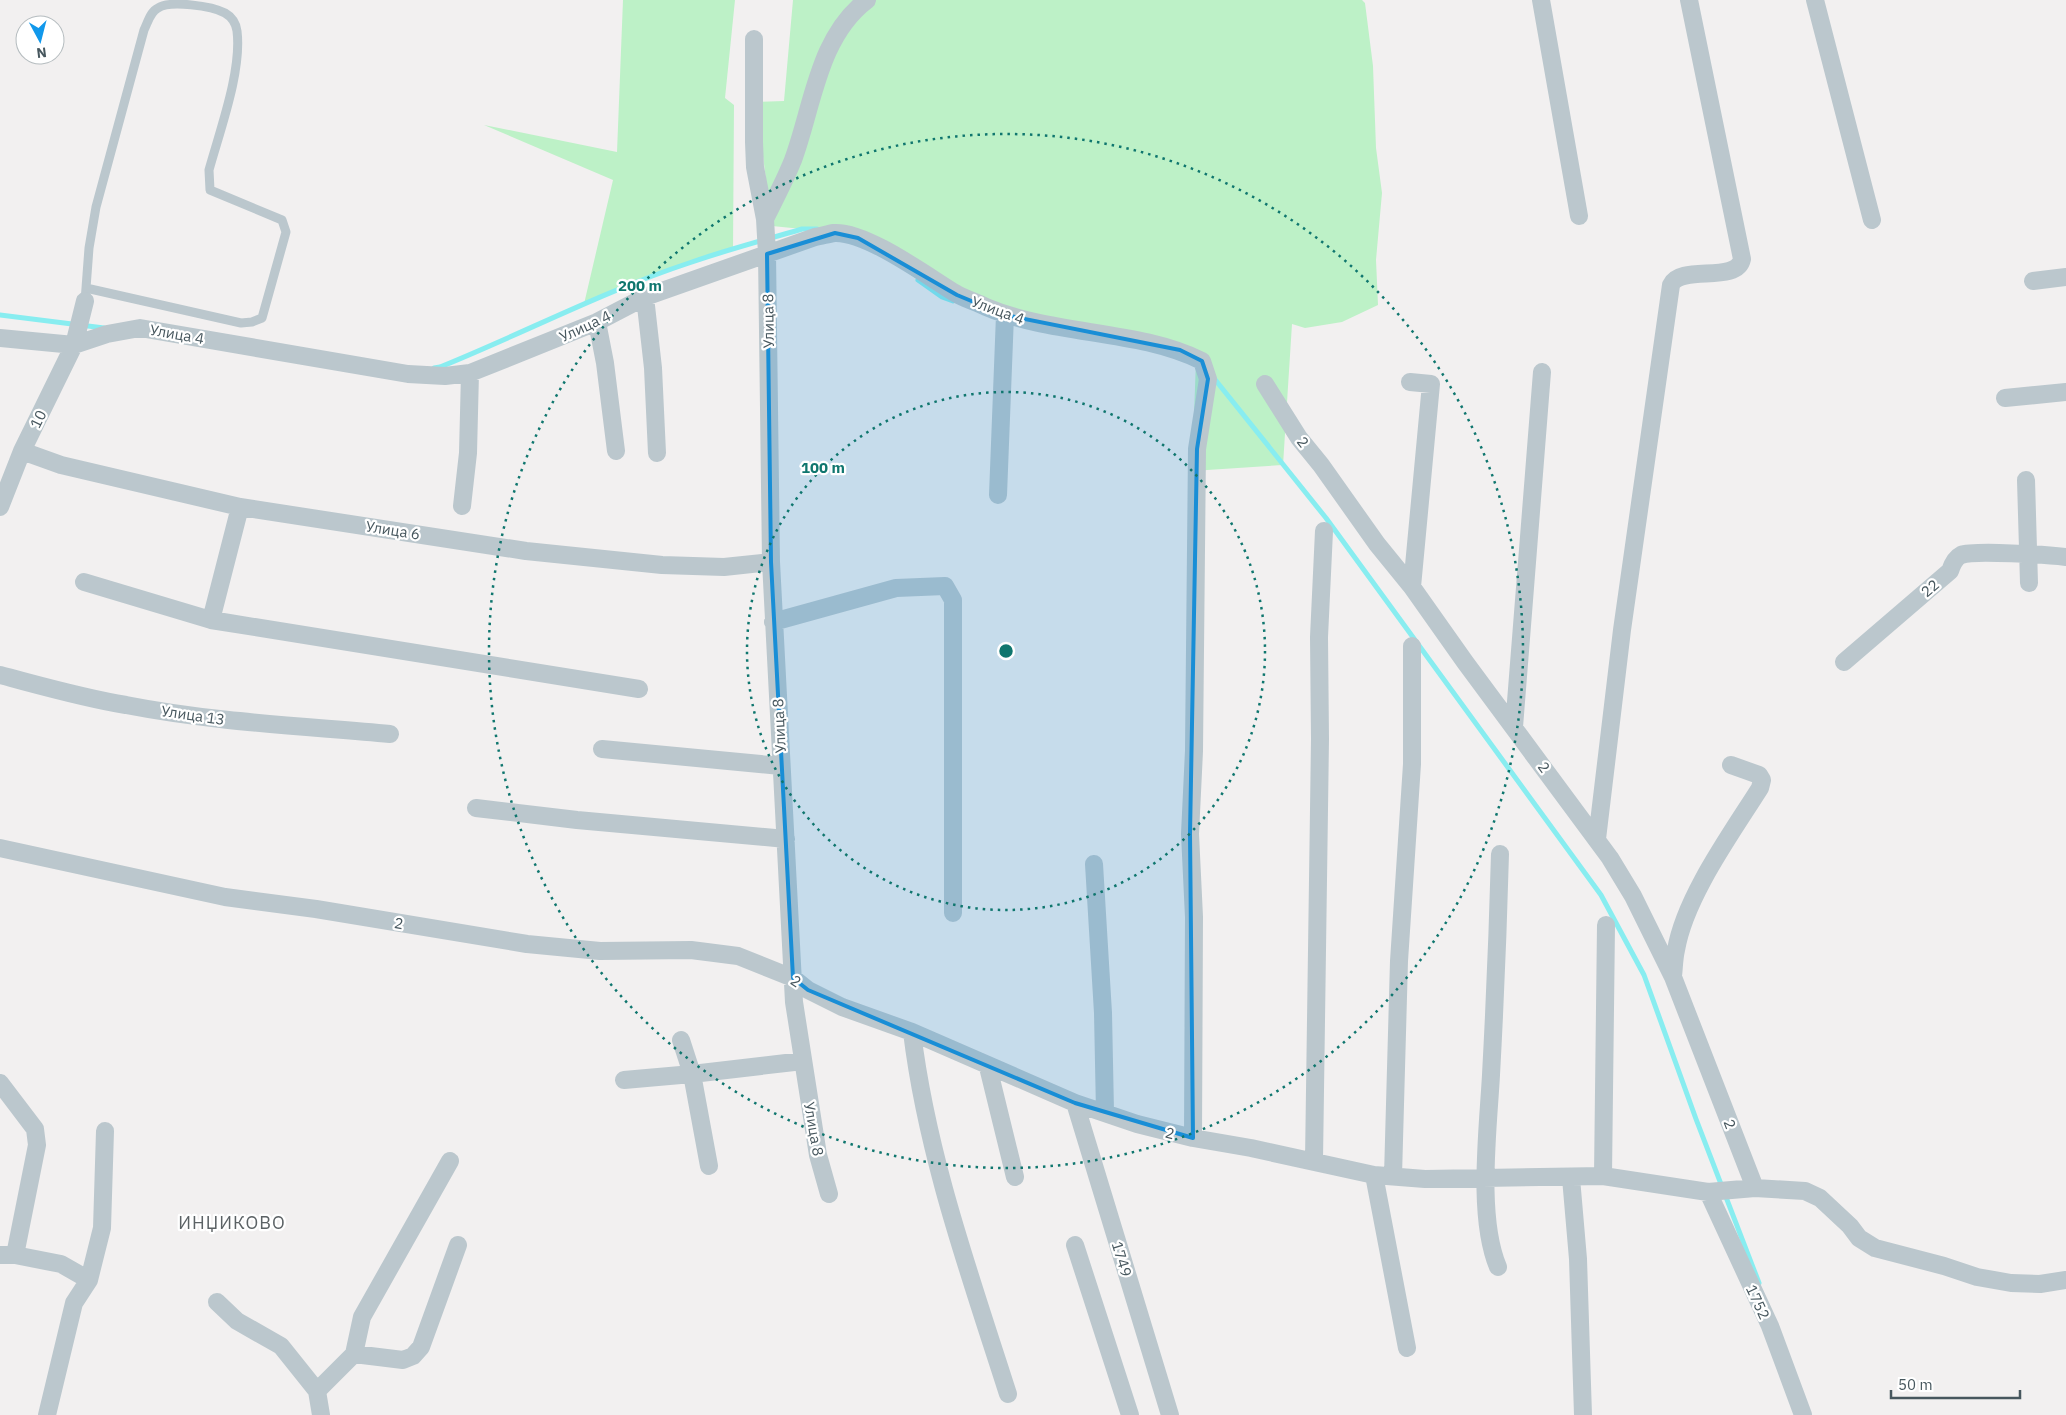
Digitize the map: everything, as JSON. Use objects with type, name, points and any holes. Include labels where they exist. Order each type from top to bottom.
[{"type":"street","points":[[765,219],[793,161],[830,44],[842,24],[856,8],[867,0]]},
{"type":"street","points":[[1542,0],[1579,216]]},
{"type":"street","points":[[1598,839],[1622,630],[1671,285],[1676,279],[1698,274],[1734,270],[1740,265],[1742,259],[1689,0]]},
{"type":"street","points":[[1815,0],[1872,220]]},
{"type":"street","name":"Улица 8","points":[[754,39],[755,167],[765,219],[767,254],[773,622],[794,1002],[818,1155],[829,1194]]},
{"type":"street","name":"Улица 4","points":[[0,338],[76,338],[140,328],[408,374],[445,376],[470,373],[597,322],[645,297],[815,237],[835,233],[858,238],[893,255],[957,294],[1005,315],[1048,326],[1180,350],[1202,361],[1208,379],[1198,449],[1194,751],[1190,834],[1194,917],[1193,1138]]},
{"type":"street","points":[[2033,281],[2066,277]]},
{"type":"street","name":"10","points":[[0,507],[22,451],[76,338],[86,294]]},
{"type":"street","points":[[645,297],[653,368],[658,453]]},
{"type":"street","points":[[998,495],[1005,315]]},
{"type":"street","points":[[597,322],[605,363],[616,451]]},
{"type":"street","points":[[1514,727],[1542,372]]},
{"type":"street","points":[[462,506],[468,453],[470,373]]},
{"type":"street","points":[[1410,382],[1431,384],[1412,587]]},
{"type":"street","name":"2","points":[[1265,384],[1299,438],[1321,464],[1377,544],[1412,587],[1465,662],[1598,839],[1633,896],[1673,977],[1755,1188]]},
{"type":"street","points":[[2005,398],[2066,392]]},
{"type":"street","name":"Улица 6","points":[[22,451],[88,472],[240,507],[526,551],[652,564],[724,567],[771,562]]},
{"type":"street","points":[[2026,480],[2030,583]]},
{"type":"street","points":[[211,620],[240,507]]},
{"type":"street","points":[[1314,1160],[1320,739],[1319,637],[1324,531]]},
{"type":"street","name":"22","points":[[1844,662],[1950,570],[1956,558],[1960,556],[1977,554],[2066,557]]},
{"type":"street","points":[[84,582],[211,620],[639,689]]},
{"type":"street","points":[[773,622],[896,588],[945,586],[953,600],[953,913]]},
{"type":"street","points":[[1393,1176],[1399,961],[1412,764],[1412,646]]},
{"type":"street","name":"Улица 13","points":[[0,675],[58,691],[126,706],[228,720],[390,734]]},
{"type":"street","points":[[602,749],[781,766]]},
{"type":"street","points":[[1673,977],[1676,950],[1682,927],[1705,877],[1760,788],[1762,780],[1759,775],[1731,765]]},
{"type":"street","points":[[476,808],[577,820],[786,839]]},
{"type":"street","name":"2","points":[[0,848],[225,897],[316,909],[527,944],[600,951],[691,950],[738,956],[793,978],[808,990],[842,1007],[912,1032],[988,1067],[1075,1103],[1137,1124],[1193,1138],[1314,1160],[1374,1174],[1425,1179],[1603,1176],[1708,1192],[1755,1188],[1805,1191],[1820,1198],[1860,1238],[1874,1248],[1944,1266],[1977,1277],[2011,1283],[2040,1284],[2066,1280]]},
{"type":"street","points":[[1498,1267],[1492,1253],[1489,1235],[1486,1177],[1500,854]]},
{"type":"street","points":[[1094,864],[1105,1112]]},
{"type":"street","points":[[1603,1176],[1606,925]]},
{"type":"street","points":[[912,1032],[918,1081],[933,1150],[1008,1394]]},
{"type":"street","points":[[682,1040],[692,1074],[709,1166]]},
{"type":"street","points":[[624,1080],[803,1061]]},
{"type":"street","points":[[988,1067],[1015,1177]]},
{"type":"street","points":[[0,1083],[35,1129],[37,1145],[7,1255],[61,1264],[89,1280]]},
{"type":"street","name":"1749","points":[[1075,1103],[1170,1415]]},
{"type":"street","points":[[47,1415],[74,1303],[89,1280],[102,1228],[105,1131]]},
{"type":"street","points":[[317,1391],[354,1354],[362,1317],[450,1161]]},
{"type":"street","points":[[1374,1174],[1407,1348]]},
{"type":"street","points":[[1571,1178],[1578,1259],[1583,1415]]},
{"type":"street","name":"1752","points":[[1708,1192],[1770,1326],[1803,1415]]},
{"type":"street","points":[[354,1354],[403,1360],[417,1352],[421,1347],[458,1245]]},
{"type":"street","points":[[1076,1245],[1130,1415]]},
{"type":"street","points":[[217,1302],[237,1321],[281,1346],[317,1391],[321,1415]]},
{"type":"lane","points":[[179,4],[224,13],[235,22],[237,32],[236,66],[209,170],[209,182],[210,190],[282,220],[286,225],[286,232],[262,318],[252,322],[241,323],[86,294],[89,248],[96,207],[150,14],[164,5],[179,4]]},
{"type":"highlighted area","points":[[835,233],[858,238],[957,295],[1005,315],[1180,350],[1202,361],[1208,379],[1197,449],[1190,834],[1193,1138],[1075,1103],[808,990],[793,978],[771,562],[767,254]]},
{"type":"green space","points":[[623,0],[735,0],[725,98],[734,105],[733,250],[689,263],[584,304],[613,180],[484,125],[617,152]]},
{"type":"green space","points":[[793,0],[1362,0],[1365,3],[1373,66],[1376,148],[1382,193],[1376,260],[1378,305],[1342,322],[1305,328],[1292,324],[1283,465],[1192,471],[1196,360],[1004,323],[942,297],[894,263],[841,230],[772,226],[756,102],[784,101]]},
{"type":"waterway","points":[[434,368],[657,274],[802,229],[817,229]]},
{"type":"waterway","points":[[918,280],[942,297],[953,301]]},
{"type":"waterway","points":[[0,315],[104,328]]},
{"type":"waterway","points":[[1213,377],[1326,518],[1601,895],[1644,975],[1696,1119],[1759,1283]]},
{"type":"district","name":"ИНЏИКОВО","points":[[232,1222]]}]
